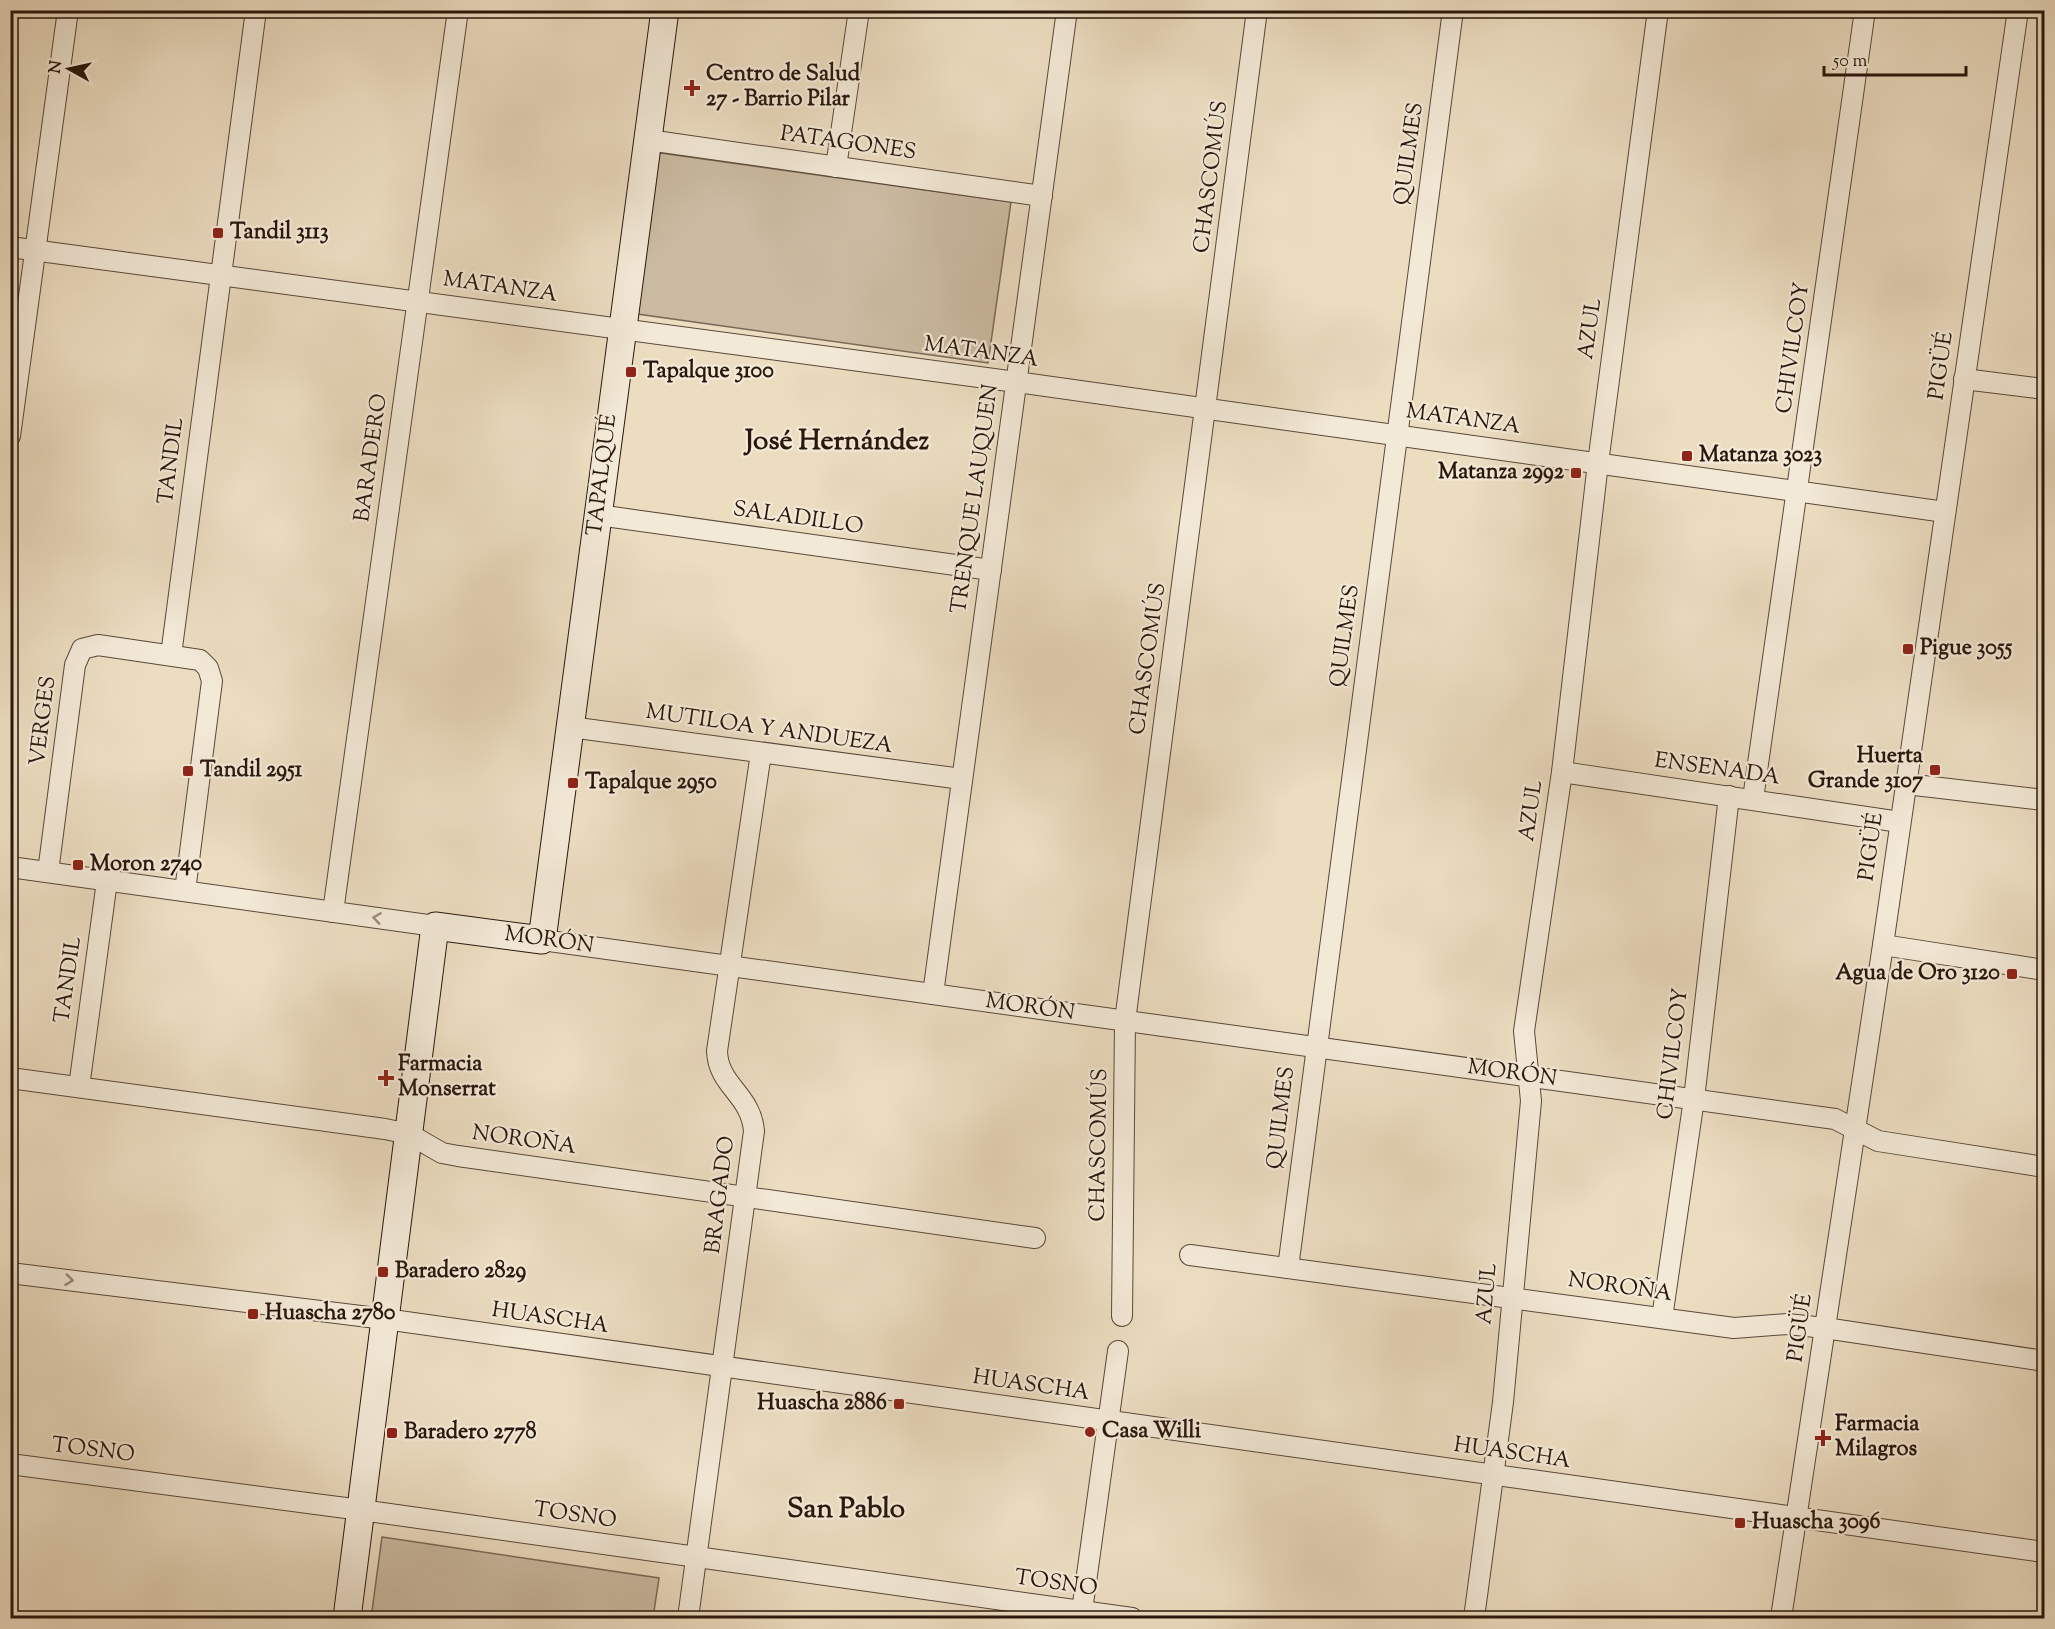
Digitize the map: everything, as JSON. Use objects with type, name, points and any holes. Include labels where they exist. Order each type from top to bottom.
[{"type":"main road","name":"TAPALQUÉ","points":[[542,940],[665,10]]},
{"type":"main road","name":"MORÓN","points":[[435,926],[542,940]]},
{"type":"main road","points":[[347,1618],[435,926]]},
{"type":"street","points":[[10,436],[68,10]]},
{"type":"street","name":"TANDIL","points":[[171,655],[256,10]]},
{"type":"street","name":"BARADERO","points":[[333,912],[458,10]]},
{"type":"street","points":[[836,167],[859,10]]},
{"type":"street","name":"TRENQUE LAUQUEN","points":[[933,994],[1067,10]]},
{"type":"street","name":"CHASCOMÚS","points":[[1122,1316],[1125,1021],[1257,10]]},
{"type":"street","name":"QUILMES","points":[[1288,1268],[1315,1046],[1453,10]]},
{"type":"street","name":"AZUL","points":[[1474,1618],[1494,1475],[1531,1101],[1524,1031],[1562,772],[1598,463],[1658,10]]},
{"type":"street","name":"CHIVILCOY","points":[[1753,799],[1865,10]]},
{"type":"street","name":"PIGÜÉ","points":[[1781,1618],[1906,784],[2018,10]]},
{"type":"street","name":"PATAGONES","points":[[648,140],[1042,196]]},
{"type":"street","name":"MATANZA","points":[[10,247],[1016,382],[1945,512]]},
{"type":"street","points":[[1964,379],[2044,389]]},
{"type":"street","name":"SALADILLO","points":[[598,515],[991,570]]},
{"type":"street","name":"VERGES","points":[[48,872],[75,665],[82,649],[98,645],[171,655]]},
{"type":"street","points":[[171,655],[200,660],[208,668],[213,681],[185,891]]},
{"type":"street","name":"MUTILOA Y ANDUEZA","points":[[570,727],[962,779]]},
{"type":"street","name":"BRAGADO","points":[[688,1618],[754,1131],[753,1115],[718,1065],[728,966],[761,753]]},
{"type":"street","name":"ENSENADA","points":[[1562,772],[1900,822]]},
{"type":"street","points":[[1906,784],[2044,800]]},
{"type":"street","name":"CHIVILCOY","points":[[1662,1318],[1694,1099],[1729,796]]},
{"type":"street","name":"MORÓN","points":[[10,867],[435,926]]},
{"type":"street","name":"TANDIL","points":[[79,1087],[107,881]]},
{"type":"street","name":"MORÓN","points":[[542,940],[1835,1119],[1878,1141],[2044,1167]]},
{"type":"street","points":[[1882,945],[2044,970]]},
{"type":"street","name":"NOROÑA","points":[[10,1077],[409,1134],[442,1153],[458,1156],[1035,1238]]},
{"type":"street","name":"NOROÑA","points":[[1190,1255],[1734,1328],[1786,1324],[1825,1328],[2044,1361]]},
{"type":"street","name":"HUASCHA","points":[[10,1273],[385,1319],[2044,1552]]},
{"type":"street","points":[[1081,1615],[1118,1351]]},
{"type":"street","name":"TOSNO","points":[[10,1464],[697,1557],[1081,1615],[1132,1618]]},
{"type":"shaded area","points":[[646,151],[1011,202],[988,363],[623,312]]},
{"type":"shaded area","points":[[382,1537],[659,1578],[653,1618],[371,1618]]},
{"type":"place","name":"Centro de Salud 27 - Barrio Pilar","points":[[692,88]]},
{"type":"place","name":"Tandil 3113","points":[[218,233]]},
{"type":"place","name":"Tapalque 3100","points":[[631,372]]},
{"type":"place","name":"Matanza 3023","points":[[1687,456]]},
{"type":"place","name":"Matanza 2992","points":[[1576,473]]},
{"type":"place","name":"Pigue 3055","points":[[1908,649]]},
{"type":"place","name":"Huerta Grande 3107","points":[[1935,770]]},
{"type":"place","name":"Tandil 2951","points":[[188,771]]},
{"type":"place","name":"Tapalque 2950","points":[[573,783]]},
{"type":"place","name":"Moron 2740","points":[[78,865]]},
{"type":"place","name":"Agua de Oro 3120","points":[[2012,974]]},
{"type":"place","name":"Farmacia Monserrat","points":[[386,1078]]},
{"type":"place","name":"Baradero 2829","points":[[383,1272]]},
{"type":"place","name":"Huascha 2780","points":[[253,1314]]},
{"type":"place","name":"Huascha 2886","points":[[899,1404]]},
{"type":"place","name":"Casa Willi","points":[[1090,1432]]},
{"type":"place","name":"Baradero 2778","points":[[392,1433]]},
{"type":"place","name":"Farmacia Milagros","points":[[1823,1438]]},
{"type":"place","name":"Huascha 3096","points":[[1740,1523]]},
{"type":"district","name":"José Hernández","points":[[837,442]]},
{"type":"district","name":"San Pablo","points":[[846,1510]]}]
